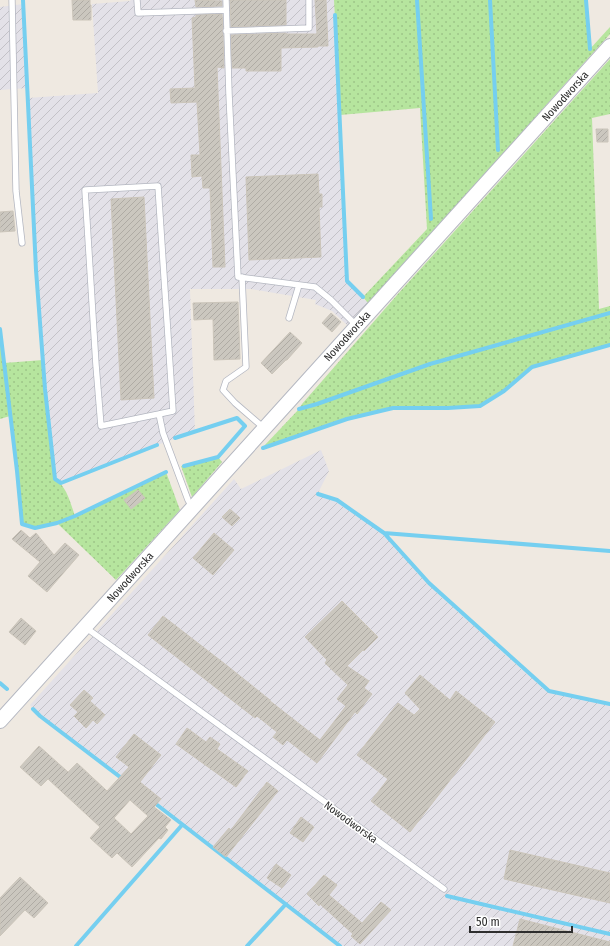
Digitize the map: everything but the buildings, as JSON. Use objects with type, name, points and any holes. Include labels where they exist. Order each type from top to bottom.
[{"type":"street","name":"Nowodworska","points":[[0,721],[610,46]]},
{"type":"lane","points":[[12,0],[16,191],[22,244]]},
{"type":"lane","points":[[137,0],[138,13],[226,10]]},
{"type":"lane","points":[[226,0],[226,31],[238,277],[315,287],[331,300],[357,326]]},
{"type":"lane","points":[[226,31],[309,28],[309,0]]},
{"type":"lane","points":[[158,186],[173,411],[159,414],[101,426],[85,190],[158,186]]},
{"type":"lane","points":[[242,277],[246,367],[226,381],[223,390],[235,403],[264,428]]},
{"type":"lane","points":[[290,318],[299,285]]},
{"type":"lane","points":[[159,414],[163,433],[192,507]]},
{"type":"lane","name":"Nowodworska","points":[[85,626],[444,889]]},
{"type":"shaded area","points":[[131,0],[334,0],[347,281],[368,303],[347,325],[332,311],[315,304],[316,300],[251,289],[190,289],[195,432],[157,445],[61,483],[55,479],[45,389],[36,270],[28,98],[98,93],[92,4]]},
{"type":"shaded area","points":[[23,4],[27,88],[0,90],[0,7]]},
{"type":"shaded area","points":[[321,450],[329,471],[317,495],[337,501],[382,532],[427,584],[547,692],[610,705],[610,946],[340,946],[40,716],[30,705],[234,479],[241,489]]},
{"type":"green space","points":[[334,0],[586,0],[589,50],[610,27],[610,34],[486,174],[368,303],[363,297],[427,229],[420,108],[340,115]]},
{"type":"green space","points":[[610,59],[610,114],[592,118],[599,309],[610,306],[610,344],[531,366],[502,391],[479,405],[445,407],[391,407],[345,418],[264,446],[299,409],[397,295]]},
{"type":"green space","points":[[0,329],[4,363],[43,360],[55,479],[62,486],[70,500],[75,516],[166,472],[180,510],[116,580],[57,523],[35,528],[22,524],[10,416],[0,419]]},
{"type":"green space","points":[[218,457],[222,462],[192,497],[181,466]]},
{"type":"waterway","points":[[23,0],[36,270],[45,389],[55,479],[61,483],[157,445]]},
{"type":"waterway","points":[[417,0],[431,219]]},
{"type":"waterway","points":[[490,0],[498,150]]},
{"type":"waterway","points":[[586,0],[590,49]]},
{"type":"waterway","points":[[335,15],[347,281],[363,297]]},
{"type":"waterway","points":[[299,409],[430,364],[610,313]]},
{"type":"waterway","points":[[0,329],[22,524],[35,528],[57,523],[75,516],[166,472]]},
{"type":"waterway","points":[[263,448],[347,419],[393,408],[448,408],[480,406],[504,391],[532,367],[610,345]]},
{"type":"waterway","points":[[175,438],[237,418],[245,426],[218,457],[184,466]]},
{"type":"waterway","points":[[318,494],[337,500],[384,533],[429,583],[549,691],[610,704]]},
{"type":"waterway","points":[[384,533],[610,551]]},
{"type":"waterway","points":[[0,683],[7,689]]},
{"type":"waterway","points":[[33,709],[40,716],[124,780]]},
{"type":"waterway","points":[[152,801],[340,946]]},
{"type":"waterway","points":[[76,946],[182,825]]},
{"type":"waterway","points":[[447,896],[610,934]]},
{"type":"waterway","points":[[247,946],[286,904]]}]
